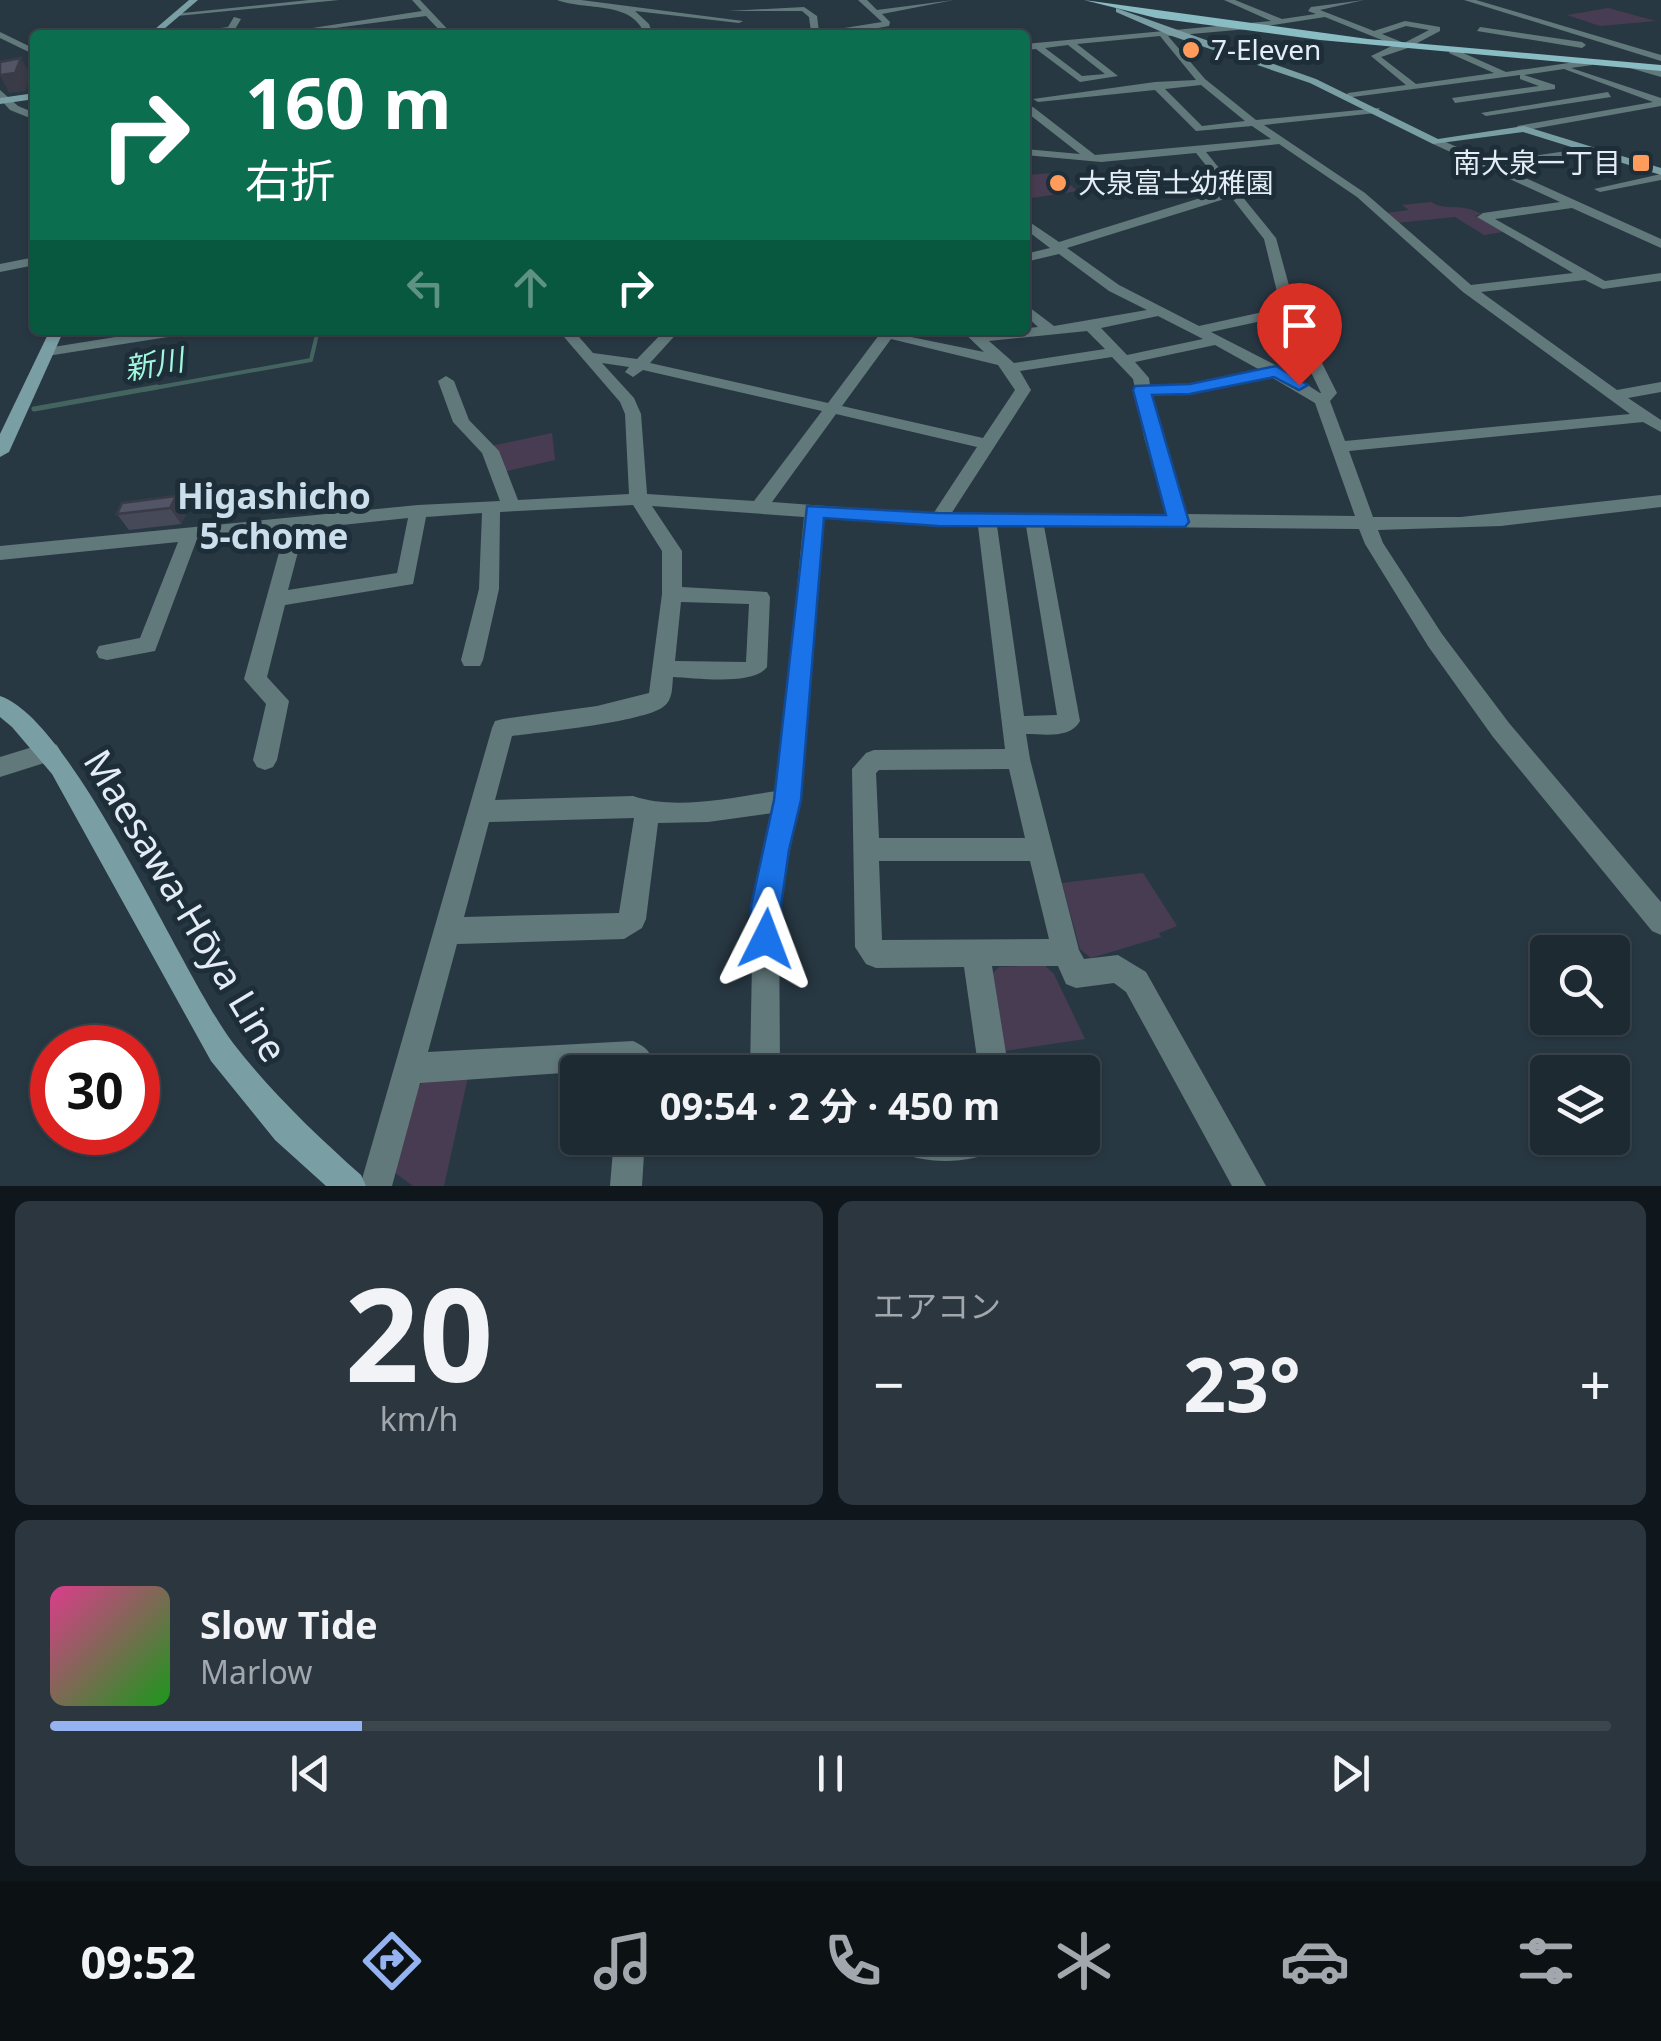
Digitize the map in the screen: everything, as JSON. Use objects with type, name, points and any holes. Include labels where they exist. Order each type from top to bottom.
[{"type":"main road","points":[[1089,0],[1118,10],[1508,58],[1633,66],[1660,62]]},
{"type":"street","points":[[158,30],[194,0]]},
{"type":"street","points":[[177,14],[335,0]]},
{"type":"street","points":[[416,0],[444,30]]},
{"type":"street","points":[[561,0],[739,21]]},
{"type":"street","points":[[862,0],[886,24]]},
{"type":"street","points":[[878,12],[950,0]]},
{"type":"street","points":[[1228,0],[1281,22]]},
{"type":"street","points":[[1313,0],[1360,0]]},
{"type":"street","points":[[1468,0],[1624,47],[1660,62]]},
{"type":"street","points":[[1342,1],[1311,9],[1404,46]]},
{"type":"street","points":[[668,2],[688,14]]},
{"type":"street","points":[[668,2],[684,2]]},
{"type":"street","points":[[724,4],[751,30]]},
{"type":"street","points":[[281,5],[287,16]]},
{"type":"street","points":[[164,25],[252,18],[249,8]]},
{"type":"street","points":[[627,8],[648,30]]},
{"type":"street","points":[[732,12],[804,8],[812,16],[814,30]]},
{"type":"street","points":[[1118,10],[1167,33],[1348,96],[1437,142],[1661,244]]},
{"type":"street","points":[[304,30],[428,13]]},
{"type":"street","points":[[1030,47],[1246,27],[1326,15]]},
{"type":"street","points":[[221,30],[231,29],[238,19]]},
{"type":"street","points":[[1374,34],[1405,22],[1437,29],[1376,56],[1418,86],[1522,128],[1658,170]]},
{"type":"street","points":[[843,30],[886,24]]},
{"type":"street","points":[[883,30],[886,24]]},
{"type":"street","points":[[1480,29],[1586,46]]},
{"type":"street","points":[[1466,53],[1495,32]]},
{"type":"street","points":[[1167,33],[1177,58],[1258,125],[1360,194],[1468,289],[1653,422]]},
{"type":"street","points":[[0,35],[30,50]]},
{"type":"street","points":[[1508,58],[1533,38]]},
{"type":"street","points":[[1624,47],[1656,41]]},
{"type":"street","points":[[1038,46],[1080,79],[1112,76],[1070,43]]},
{"type":"street","points":[[1452,51],[1552,88],[1455,100]]},
{"type":"street","points":[[1348,96],[1588,64],[1661,88]]},
{"type":"street","points":[[1563,69],[1661,102]]},
{"type":"street","points":[[1544,72],[1643,107]]},
{"type":"street","points":[[1031,106],[1156,85],[1206,82]]},
{"type":"street","points":[[1156,85],[1200,129],[1376,110]]},
{"type":"street","points":[[1486,113],[1608,95]]},
{"type":"street","points":[[5,101],[30,100]]},
{"type":"street","points":[[5,101],[30,114]]},
{"type":"street","points":[[1437,142],[1661,102]]},
{"type":"street","points":[[1031,106],[1092,158]]},
{"type":"street","points":[[1030,152],[1092,158],[1280,141]]},
{"type":"street","points":[[1197,147],[1270,238],[1289,312],[1329,393],[1322,401]]},
{"type":"street","points":[[1488,166],[1590,149]]},
{"type":"street","points":[[1600,189],[1658,170]]},
{"type":"street","points":[[1030,256],[1233,192]]},
{"type":"street","points":[[1573,204],[1483,217],[1606,286],[1661,278]]},
{"type":"street","points":[[1030,227],[1114,288],[1219,340],[1322,401],[1374,544],[1460,676],[1660,919]]},
{"type":"street","points":[[0,268],[30,262]]},
{"type":"street","points":[[1468,289],[1586,276]]},
{"type":"street","points":[[1030,329],[1091,326],[1164,311]]},
{"type":"street","points":[[1030,312],[1048,328]]},
{"type":"street","points":[[1198,330],[1289,312]]},
{"type":"street","points":[[1091,326],[1141,378],[1178,522]]},
{"type":"street","points":[[0,452],[54,335]]},
{"type":"street","points":[[46,352],[156,335]]},
{"type":"street","points":[[376,1186],[505,727],[597,715],[654,702],[660,696],[672,594],[672,552],[638,498],[633,414],[569,335]]},
{"type":"street","points":[[615,388],[668,335]]},
{"type":"street","points":[[760,506],[887,335]]},
{"type":"street","points":[[896,335],[1006,364],[1120,356],[1219,340]]},
{"type":"street","points":[[938,520],[1024,390],[1006,364],[974,335]]},
{"type":"street","points":[[588,357],[640,365],[988,444]]},
{"type":"street","points":[[1142,390],[1190,389],[1276,371]]},
{"type":"street","points":[[446,381],[461,422],[490,451],[501,508],[489,589],[472,660]]},
{"type":"street","points":[[1615,395],[1661,386]]},
{"type":"street","points":[[1340,447],[1653,422]]},
{"type":"street","points":[[0,553],[418,512],[638,498],[938,520],[1450,525],[1661,501]]},
{"type":"street","points":[[765,1055],[766,906],[788,800],[814,511]]},
{"type":"street","points":[[279,599],[406,578],[418,512]]},
{"type":"street","points":[[1014,725],[1069,721],[1034,520]]},
{"type":"street","points":[[987,521],[1018,759],[1066,952],[1076,974],[1118,968],[1140,986],[1250,1186]]},
{"type":"street","points":[[266,760],[278,701],[255,679],[296,524]]},
{"type":"street","points":[[107,652],[148,645],[190,534]]},
{"type":"street","points":[[664,670],[756,667],[760,597],[672,594]]},
{"type":"street","name":"Maesawa-Hōya Line","points":[[0,704],[50,752],[221,1051],[286,1128],[350,1186]]},
{"type":"street","points":[[0,767],[50,752]]},
{"type":"street","points":[[1018,759],[874,760],[864,769],[869,947],[876,954],[1066,952]]},
{"type":"street","points":[[479,812],[633,806],[646,812],[708,811],[788,800]]},
{"type":"street","points":[[446,930],[629,924],[633,919],[646,812]]},
{"type":"street","points":[[866,850],[1040,849]]},
{"type":"street","points":[[976,954],[991,1055]]},
{"type":"street","points":[[412,1068],[560,1060]]},
{"type":"street","points":[[626,1186],[629,1155]]},
{"type":"shaded area","points":[[1608,8],[1656,21],[1600,26],[1567,15]]},
{"type":"shaded area","points":[[1054,173],[1078,191],[1030,198],[1030,175]]},
{"type":"shaded area","points":[[1431,202],[1474,210],[1481,214],[1475,216],[1503,232],[1484,235],[1455,217],[1396,223],[1386,213],[1409,210],[1402,205]]},
{"type":"shaded area","points":[[552,433],[555,460],[503,472],[491,446]]},
{"type":"shaded area","points":[[1143,873],[1177,926],[1159,933],[1161,937],[1091,958],[1080,949],[1062,883]]},
{"type":"shaded area","points":[[1044,965],[1054,974],[1085,1039],[1004,1051],[991,975],[999,967]]},
{"type":"shaded area","points":[[468,1077],[444,1186],[413,1186],[394,1172],[417,1088],[427,1078]]},
{"type":"building","points":[[21,58],[15,73],[0,75],[0,62]]},
{"type":"building","points":[[176,496],[170,508],[117,514],[122,503]]},
{"type":"waterway","name":"新川","points":[[143,390],[311,360],[317,335]]},
{"type":"waterway","name":"新川","points":[[34,409],[157,387]]},
{"type":"place","name":"7-Eleven","points":[[1191,50]]},
{"type":"place","name":"南大泉一丁目","points":[[1641,163]]},
{"type":"place","name":"大泉富士幼稚園","points":[[1058,183]]},
{"type":"district","name":"Higashicho 5-chome","points":[[274,517]]},
{"type":"route","points":[[766,939],[766,906],[788,800],[814,511],[938,520],[1178,522],[1142,390],[1190,389],[1276,371],[1299,385]]}]
